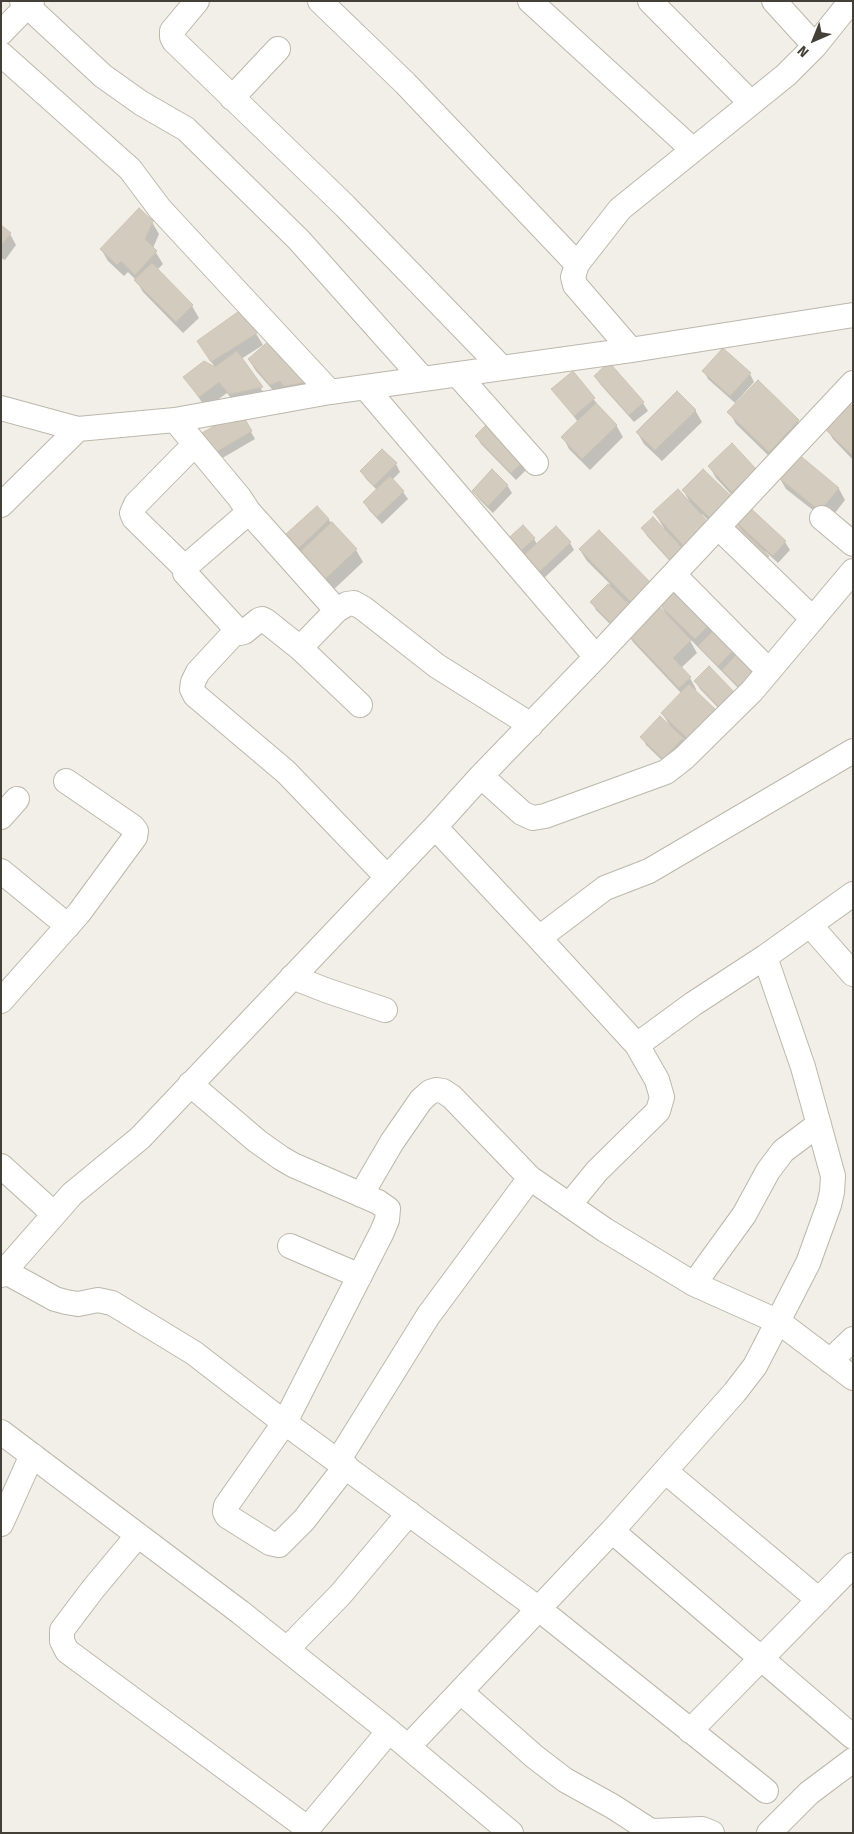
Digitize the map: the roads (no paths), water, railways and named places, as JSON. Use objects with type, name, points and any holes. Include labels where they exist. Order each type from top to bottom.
[{"type":"street","points":[[197,1],[176,25],[172,32],[172,37],[232,98],[345,206],[502,368]]},
{"type":"street","points":[[320,1],[405,83],[577,264]]},
{"type":"street","points":[[530,1],[693,150]]},
{"type":"street","points":[[650,1],[751,103]]},
{"type":"street","points":[[774,1],[815,46]]},
{"type":"street","points":[[631,350],[575,285],[573,276],[577,264],[620,209],[786,75],[815,46],[851,1]]},
{"type":"street","points":[[1,33],[27,3],[109,81],[186,130],[299,240],[423,379]]},
{"type":"street","points":[[232,98],[278,49]]},
{"type":"street","points":[[1,54],[130,169],[160,208],[330,392]]},
{"type":"street","points":[[1,408],[78,429],[175,420],[365,386],[631,350],[853,315]]},
{"type":"street","points":[[457,374],[536,463]]},
{"type":"street","points":[[365,386],[596,658]]},
{"type":"street","points":[[766,1791],[539,1609],[194,1353],[112,1302],[104,1300],[78,1304],[66,1302],[55,1299],[2,1274],[72,1194],[140,1138],[387,878],[481,776],[596,658],[718,526],[852,387]]},
{"type":"street","points":[[175,420],[239,497],[249,512],[337,610]]},
{"type":"street","points":[[1,505],[78,429]]},
{"type":"street","points":[[195,444],[136,504],[132,513],[134,518],[185,568],[185,573],[188,577],[240,633],[262,619],[300,648],[360,705]]},
{"type":"street","points":[[185,568],[249,512]]},
{"type":"street","points":[[822,518],[853,544]]},
{"type":"street","points":[[718,526],[813,619]]},
{"type":"street","points":[[481,776],[522,813],[534,818],[546,816],[666,772],[684,758],[752,691],[853,571]]},
{"type":"street","points":[[674,575],[769,671]]},
{"type":"street","points":[[300,648],[337,610],[346,604],[354,603],[437,666],[531,725]]},
{"type":"street","points":[[237,630],[198,672],[192,689],[196,695],[286,772],[387,878]]},
{"type":"street","points":[[540,938],[605,888],[649,871],[853,751]]},
{"type":"street","points":[[1,1001],[68,926],[135,837],[136,831],[133,827],[66,781]]},
{"type":"street","points":[[1,817],[17,799]]},
{"type":"street","points":[[435,827],[638,1045],[657,1080],[662,1097],[658,1111],[597,1171],[570,1204]]},
{"type":"street","points":[[1,871],[68,926]]},
{"type":"street","points":[[638,1045],[693,1004],[765,957],[853,894]]},
{"type":"street","points":[[810,925],[853,974]]},
{"type":"street","points":[[408,1747],[612,1531],[735,1392],[756,1366],[808,1263],[832,1192],[833,1176],[803,1067],[765,957]]},
{"type":"street","points":[[292,977],[385,1010]]},
{"type":"street","points":[[190,1084],[280,1158],[388,1209],[382,1232],[285,1422],[226,1506],[225,1512],[227,1516],[270,1543],[278,1545],[304,1520],[342,1463],[428,1316],[530,1178]]},
{"type":"street","points":[[361,1195],[409,1116],[430,1092],[436,1090],[443,1091],[452,1097],[530,1178],[605,1230],[694,1284],[778,1322],[853,1378]]},
{"type":"street","points":[[694,1284],[744,1215],[768,1171],[783,1151],[819,1124]]},
{"type":"street","points":[[1,1166],[54,1214]]},
{"type":"street","points":[[290,1246],[360,1276]]},
{"type":"street","points":[[830,1361],[853,1339]]},
{"type":"street","points":[[1,1432],[286,1649],[389,1731],[511,1833]]},
{"type":"street","points":[[2,1522],[32,1455]]},
{"type":"street","points":[[665,1471],[819,1600]]},
{"type":"street","points":[[286,1649],[340,1595],[409,1513]]},
{"type":"street","points":[[612,1531],[853,1738]]},
{"type":"street","points":[[138,1535],[62,1630],[62,1641],[67,1651],[306,1830],[389,1731]]},
{"type":"street","points":[[690,1731],[853,1565]]},
{"type":"street","points":[[461,1692],[535,1758],[565,1780],[654,1832],[702,1829],[712,1833]]},
{"type":"street","points":[[769,1833],[809,1793],[853,1760]]}]
